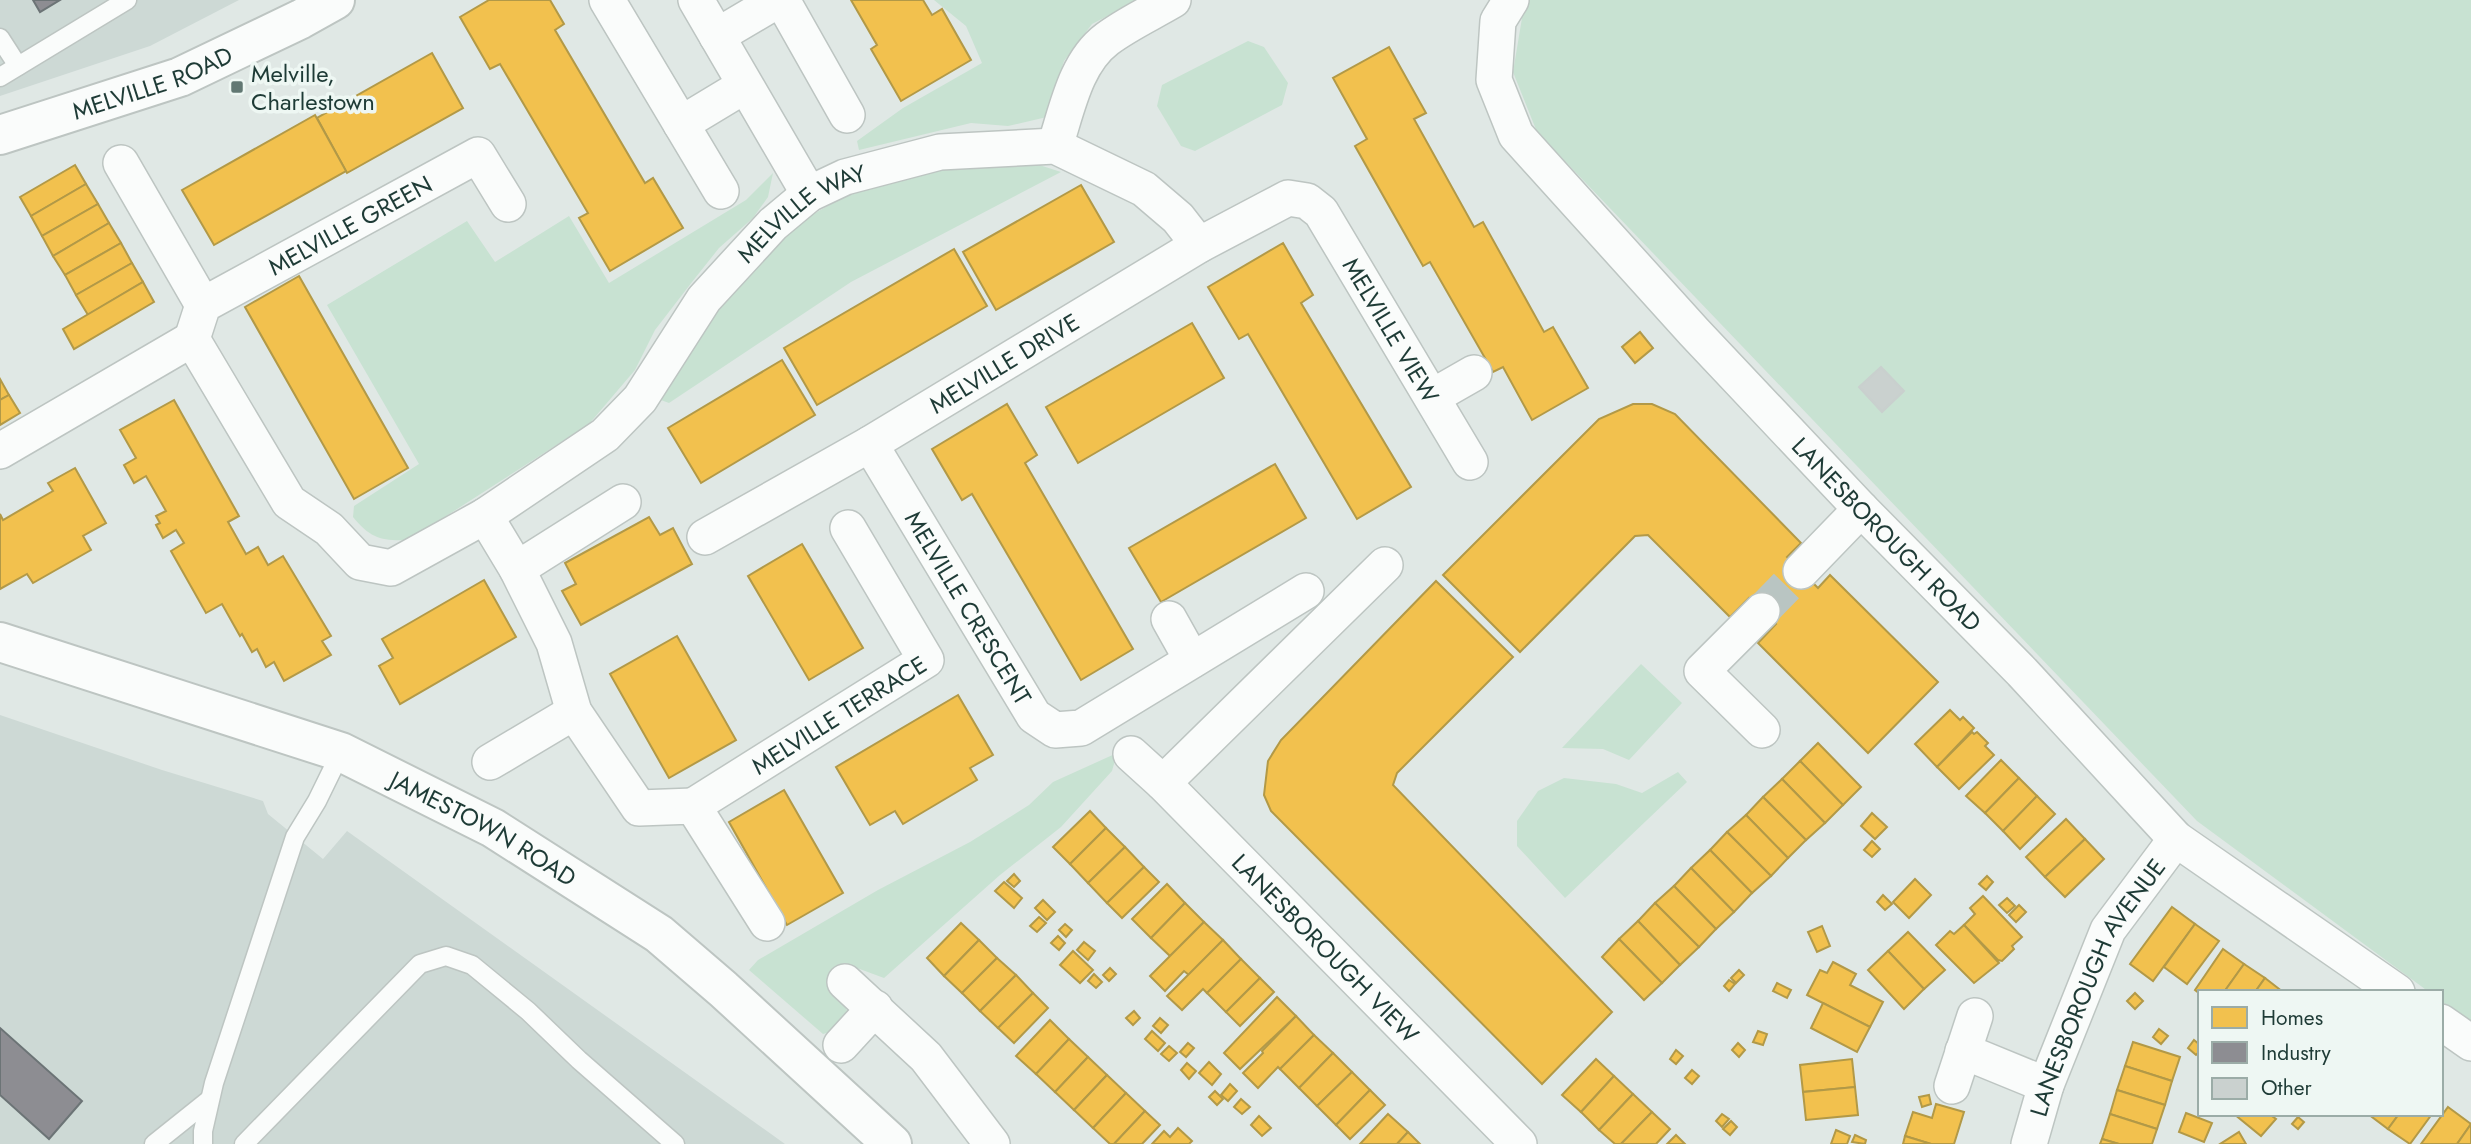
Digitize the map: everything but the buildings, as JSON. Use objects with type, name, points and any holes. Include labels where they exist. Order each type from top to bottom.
[{"type":"street","name":"MELVILLE ROAD","points":[[0,135],[180,77],[335,0]]},
{"type":"street","points":[[607,0],[721,191]]},
{"type":"street","points":[[696,0],[809,194]]},
{"type":"street","points":[[717,36],[780,0],[848,115]]},
{"type":"street","points":[[1055,146],[1085,63],[1105,40],[1173,0]]},
{"type":"street","name":"LANESBOROUGH ROAD","points":[[1511,0],[1498,21],[1494,80],[1516,135],[1694,332],[1861,509],[2022,672],[2176,839],[2394,990]]},
{"type":"street","points":[[681,124],[744,86]]},
{"type":"street","name":"MELVILLE WAY","points":[[485,516],[605,435],[639,399],[704,299],[773,224],[809,194],[845,177],[940,152],[1055,146],[1144,189],[1178,218],[1199,245]]},
{"type":"street","name":"MELVILLE GREEN","points":[[203,305],[478,155],[508,204]]},
{"type":"street","points":[[0,451],[192,339],[203,305],[121,163]]},
{"type":"street","name":"MELVILLE DRIVE","points":[[705,537],[870,444],[1199,245],[1288,198],[1307,201]]},
{"type":"street","name":"MELVILLE VIEW","points":[[1307,201],[1321,212],[1470,462]]},
{"type":"street","points":[[192,339],[289,502],[329,529],[360,562],[391,568],[485,516],[517,569],[554,643],[574,712],[639,808],[693,806],[767,923]]},
{"type":"street","points":[[1432,397],[1474,373]]},
{"type":"street","name":"MELVILLE CRESCENT","points":[[870,444],[1034,716],[1055,730],[1081,727],[1306,591]]},
{"type":"street","points":[[517,569],[623,502]]},
{"type":"street","points":[[1801,571],[1861,509]]},
{"type":"street","name":"MELVILLE TERRACE","points":[[693,806],[926,660],[848,528]]},
{"type":"street","points":[[1163,783],[1385,565]]},
{"type":"street","points":[[1762,611],[1702,671],[1762,730]]},
{"type":"street","points":[[1169,619],[1192,660]]},
{"type":"street","name":"JAMESTOWN ROAD","points":[[0,642],[341,752],[493,828],[659,934],[892,1144]]},
{"type":"street","points":[[490,762],[574,712]]},
{"type":"street","name":"LANESBOROUGH VIEW","points":[[1131,754],[1163,783],[1519,1144]]},
{"type":"street","name":"LANESBOROUGH AVENUE","points":[[2029,1144],[2046,1085],[2108,930],[2176,839]]},
{"type":"street","points":[[845,982],[926,1057],[992,1144]]},
{"type":"street","points":[[841,1045],[875,1008]]},
{"type":"street","points":[[1952,1086],[1975,1016]]},
{"type":"street","points":[[2443,1024],[2471,1043]]},
{"type":"street","points":[[1963,1051],[2046,1085]]},
{"type":"lane","points":[[0,77],[127,0]]},
{"type":"lane","points":[[0,38],[18,66]]},
{"type":"lane","points":[[203,1144],[211,1092],[295,837],[317,801],[341,752]]},
{"type":"lane","points":[[244,1144],[420,964],[446,956],[472,965],[528,1011],[579,1060],[675,1144]]},
{"type":"lane","points":[[154,1144],[211,1092]]},
{"type":"shaded area","points":[[0,0],[239,0],[150,46],[0,96]]},
{"type":"shaded area","points":[[0,715],[263,801],[268,814],[323,859],[347,831],[785,1144],[0,1144]]},
{"type":"green space","points":[[934,0],[1138,0],[1092,24],[1064,61],[1047,117],[1008,126],[971,123],[859,150],[857,141],[903,108],[982,63],[966,26]]},
{"type":"green space","points":[[1529,0],[2471,0],[2471,1022],[2443,1002],[2443,990],[2426,990],[2197,821],[1537,132],[1513,72],[1524,6]]},
{"type":"green space","points":[[1248,41],[1264,47],[1288,83],[1282,105],[1195,151],[1181,146],[1157,106],[1162,85]]},
{"type":"green space","points":[[1027,161],[1061,172],[851,282],[669,403],[650,396],[761,255],[808,217],[844,197],[936,166]]},
{"type":"green space","points":[[773,173],[768,197],[753,218],[719,248],[655,330],[635,370],[589,424],[409,540],[378,537],[353,517],[354,506],[419,464],[327,305],[467,221],[495,262],[569,216],[609,283],[746,200]]},
{"type":"green space","points":[[1641,664],[1682,703],[1629,760],[1603,749],[1562,748]]},
{"type":"green space","points":[[1117,753],[1112,771],[1061,827],[1000,875],[884,978],[857,968],[833,989],[841,993],[849,1017],[834,1031],[823,1034],[749,970],[758,960],[878,890],[970,842],[1029,805],[1053,782]]},
{"type":"green space","points":[[1678,772],[1687,782],[1565,898],[1517,846],[1517,821],[1538,791],[1564,778],[1616,784],[1642,793]]},
{"type":"tunnel","points":[[1762,611],[1801,571]]},
{"type":"place","name":"Melville, Charlestown","points":[[237,87]]}]
